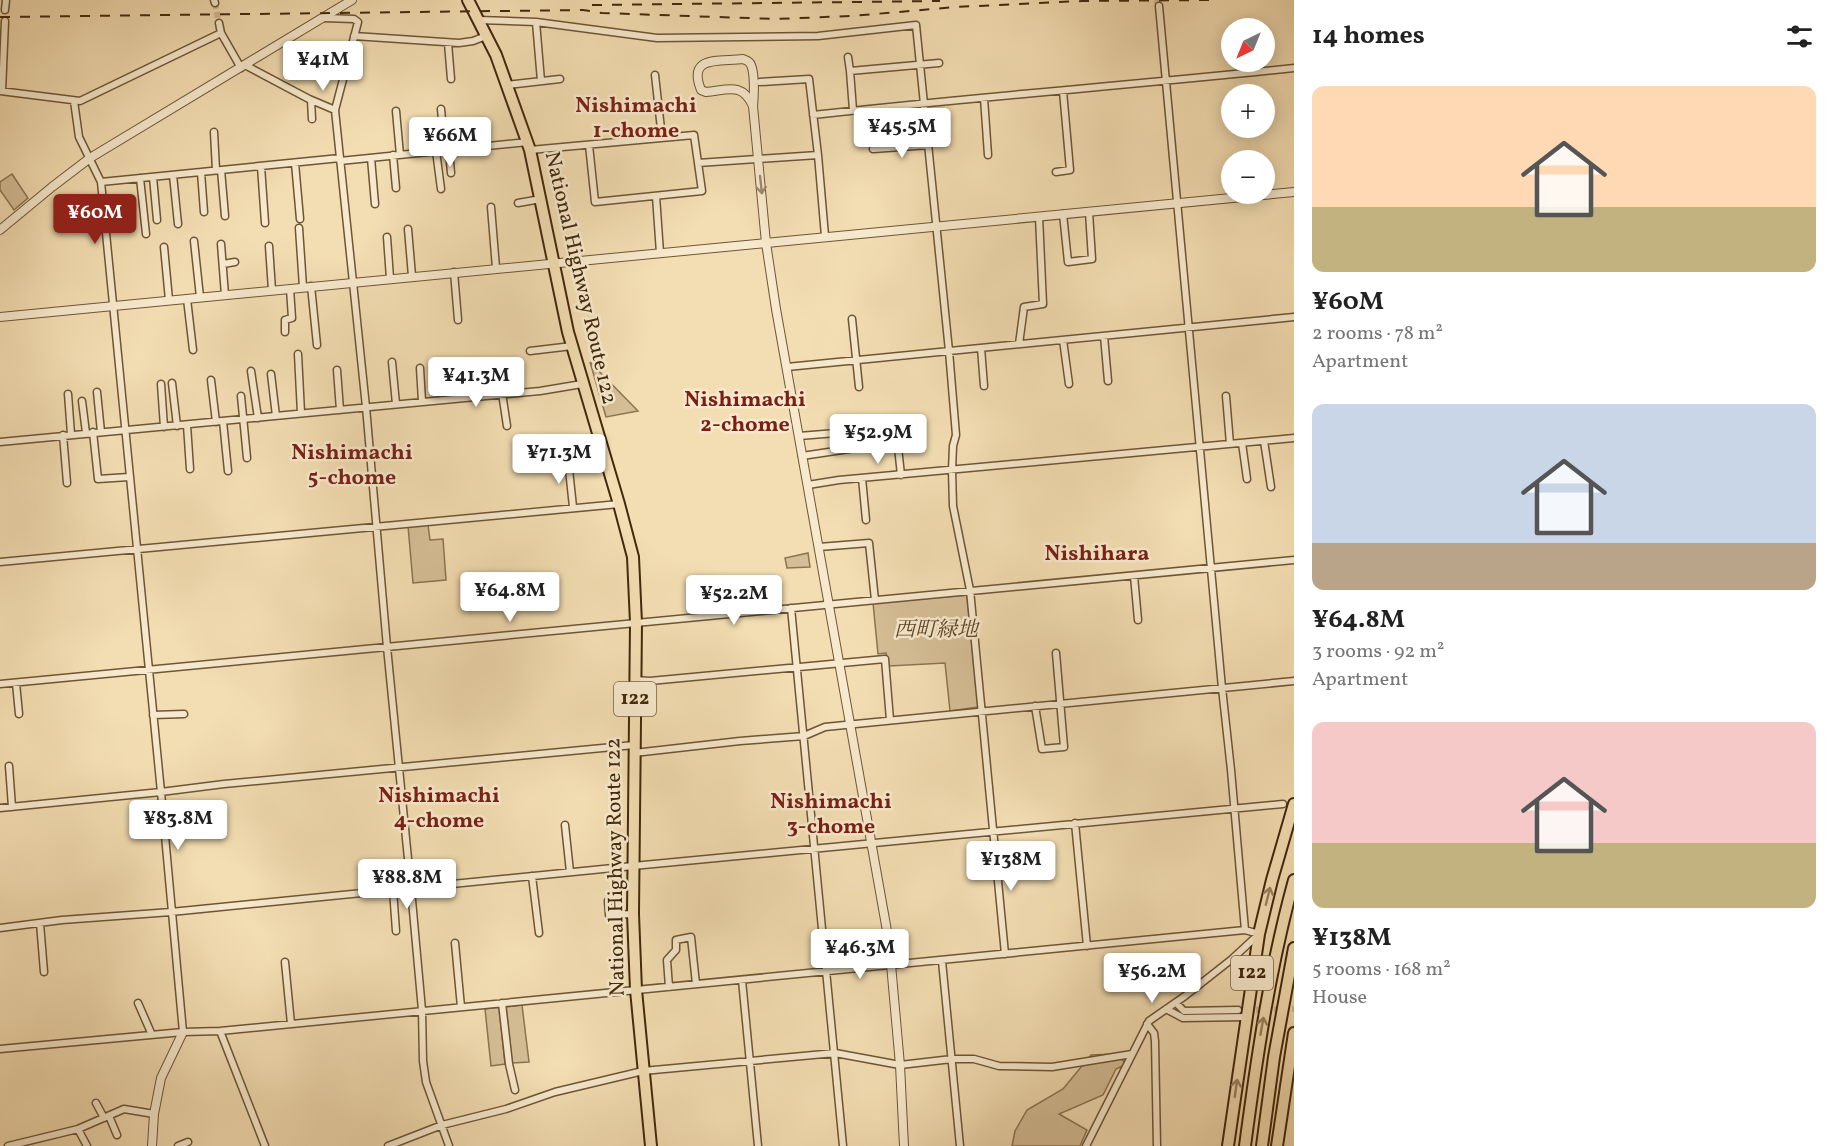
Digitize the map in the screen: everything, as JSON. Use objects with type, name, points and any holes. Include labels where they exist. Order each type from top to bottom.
[{"type":"highway","name":"National Highway Route 122","points":[[468,0],[507,85],[529,146],[572,346],[633,557],[636,623],[633,914],[636,990],[651,1146]]},
{"type":"highway","name":"122","points":[[1228,1146],[1242,1013],[1288,804]]},
{"type":"highway","points":[[1245,1146],[1274,963],[1294,880]]},
{"type":"highway","points":[[1262,1146],[1294,948]]},
{"type":"highway","points":[[1277,1146],[1294,1033]]},
{"type":"street","points":[[5,10],[6,0]]},
{"type":"street","points":[[0,230],[90,158],[352,0]]},
{"type":"street","points":[[1159,6],[1245,930]]},
{"type":"street","points":[[322,18],[354,19],[358,22],[335,110],[366,407],[411,889],[422,1010],[423,1060],[426,1082],[449,1146]]},
{"type":"street","points":[[478,20],[536,21],[657,38],[818,36],[916,25],[956,435],[953,446],[953,506],[970,590],[1005,954]]},
{"type":"street","points":[[5,21],[1,91],[74,101],[80,101],[221,33]]},
{"type":"street","points":[[536,21],[541,81]]},
{"type":"street","points":[[219,23],[221,33],[243,66],[335,110]]},
{"type":"street","points":[[354,36],[448,43],[473,41],[486,36]]},
{"type":"street","points":[[448,43],[451,79]]},
{"type":"street","points":[[848,57],[853,110]]},
{"type":"street","points":[[825,236],[809,79],[756,80],[740,89],[703,92],[699,88],[698,68],[704,63],[743,59],[752,66],[756,80],[753,106],[766,243],[892,966],[904,1146]]},
{"type":"street","points":[[850,71],[939,63]]},
{"type":"street","points":[[813,115],[925,102],[1294,68]]},
{"type":"street","points":[[655,75],[662,138]]},
{"type":"street","points":[[507,85],[560,79]]},
{"type":"street","points":[[740,89],[747,94],[753,106]]},
{"type":"street","points":[[1056,172],[1070,170],[1063,91]]},
{"type":"street","points":[[984,98],[988,155]]},
{"type":"street","points":[[311,100],[312,118]]},
{"type":"street","points":[[74,101],[79,137],[101,182],[183,1032],[161,1078],[154,1114],[152,1146]]},
{"type":"street","points":[[441,109],[451,173]]},
{"type":"street","points":[[396,111],[400,155]]},
{"type":"street","points":[[214,132],[225,216]]},
{"type":"street","points":[[101,182],[447,150],[589,145],[694,135],[702,191],[595,202],[589,145]]},
{"type":"street","points":[[873,149],[929,145]]},
{"type":"street","points":[[436,151],[441,189]]},
{"type":"street","points":[[698,163],[818,155]]},
{"type":"street","points":[[393,156],[396,188]]},
{"type":"street","points":[[371,158],[375,204]]},
{"type":"street","points":[[295,163],[300,219]]},
{"type":"street","points":[[261,166],[265,223]]},
{"type":"street","points":[[201,172],[204,212]]},
{"type":"street","points":[[172,175],[178,224]]},
{"type":"street","points":[[153,177],[157,220]]},
{"type":"street","points":[[140,178],[146,234]]},
{"type":"street","points":[[0,316],[1294,192]]},
{"type":"street","points":[[656,196],[660,253]]},
{"type":"street","points":[[518,203],[541,199]]},
{"type":"street","points":[[491,207],[496,268]]},
{"type":"street","points":[[1063,214],[1068,262],[1092,259],[1089,212]]},
{"type":"street","points":[[1019,344],[1024,307],[1043,304],[1039,217]]},
{"type":"street","points":[[299,228],[317,345]]},
{"type":"street","points":[[408,229],[412,276]]},
{"type":"street","points":[[387,237],[390,278]]},
{"type":"street","points":[[194,241],[200,297]]},
{"type":"street","points":[[221,244],[225,295]]},
{"type":"street","points":[[269,246],[272,290]]},
{"type":"street","points":[[164,247],[169,300]]},
{"type":"street","points":[[222,264],[235,262]]},
{"type":"street","points":[[454,272],[458,320]]},
{"type":"street","points":[[285,332],[285,320],[292,318],[290,288]]},
{"type":"street","points":[[187,299],[193,350]]},
{"type":"street","points":[[787,367],[1294,317]]},
{"type":"street","points":[[852,319],[860,387]]},
{"type":"street","points":[[1104,336],[1108,381]]},
{"type":"street","points":[[1064,339],[1068,384]]},
{"type":"street","points":[[530,351],[572,346]]},
{"type":"street","points":[[981,348],[984,386]]},
{"type":"street","points":[[298,354],[301,414]]},
{"type":"street","points":[[392,362],[396,404]]},
{"type":"street","points":[[420,368],[422,401]]},
{"type":"street","points":[[337,370],[340,410]]},
{"type":"street","points":[[251,371],[258,418]]},
{"type":"street","points":[[271,374],[276,416]]},
{"type":"street","points":[[211,380],[228,471]]},
{"type":"street","points":[[172,383],[177,426]]},
{"type":"street","points":[[161,384],[164,427]]},
{"type":"street","points":[[0,442],[540,391],[582,384]]},
{"type":"street","points":[[97,392],[101,432]]},
{"type":"street","points":[[502,393],[507,426]]},
{"type":"street","points":[[68,394],[71,434]]},
{"type":"street","points":[[241,396],[247,458]]},
{"type":"street","points":[[1226,396],[1230,444]]},
{"type":"street","points":[[82,401],[98,479],[129,477]]},
{"type":"street","points":[[187,425],[190,469]]},
{"type":"street","points":[[896,429],[901,475]]},
{"type":"street","points":[[799,436],[861,431],[862,447],[802,456]]},
{"type":"street","points":[[63,435],[67,483]]},
{"type":"street","points":[[808,485],[1294,438]]},
{"type":"street","points":[[1264,441],[1271,487]]},
{"type":"street","points":[[1242,443],[1246,479]]},
{"type":"street","points":[[568,460],[573,507]]},
{"type":"street","points":[[862,478],[866,520]]},
{"type":"street","points":[[0,562],[619,504]]},
{"type":"street","points":[[819,547],[869,543],[875,600]]},
{"type":"street","points":[[0,684],[1294,560]]},
{"type":"street","points":[[1134,576],[1138,620]]},
{"type":"street","points":[[791,608],[843,1146]]},
{"type":"street","points":[[1035,706],[1042,749],[1064,747],[1056,653]]},
{"type":"street","points":[[635,680],[650,681],[885,659],[890,720]]},
{"type":"street","points":[[0,808],[399,768],[804,736],[825,727],[851,724],[1294,681]]},
{"type":"street","points":[[16,683],[19,714]]},
{"type":"street","points":[[153,716],[184,714]]},
{"type":"street","points":[[9,766],[12,807]]},
{"type":"street","points":[[0,928],[1288,804]]},
{"type":"street","points":[[1075,823],[1087,946]]},
{"type":"street","points":[[565,825],[570,872]]},
{"type":"street","points":[[532,876],[539,933]]},
{"type":"street","points":[[393,890],[396,931]]},
{"type":"street","points":[[608,901],[609,915],[633,914]]},
{"type":"street","points":[[39,923],[44,972]]},
{"type":"street","points":[[0,1049],[183,1032],[220,1031],[1245,930],[1259,934]]},
{"type":"street","points":[[1086,1146],[1147,1024],[1233,959],[1259,934]]},
{"type":"street","points":[[669,987],[667,960],[676,950],[676,940],[691,937],[696,984]]},
{"type":"street","points":[[455,943],[461,1007]]},
{"type":"street","points":[[942,960],[960,1146]]},
{"type":"street","points":[[285,962],[291,1024]]},
{"type":"street","points":[[742,980],[758,1146]]},
{"type":"street","points":[[138,1003],[152,1035]]},
{"type":"street","points":[[502,1003],[509,1064],[515,1090]]},
{"type":"street","points":[[1176,1003],[1184,1011],[1242,1013]]},
{"type":"street","points":[[1166,1009],[1183,1018],[1242,1013]]},
{"type":"street","points":[[1147,1024],[1154,1033],[1155,1041],[1157,1146]]},
{"type":"street","points":[[220,1031],[266,1146]]},
{"type":"street","points":[[388,1146],[442,1125],[507,1109],[555,1092],[643,1071],[835,1053],[900,1065],[974,1059],[999,1066],[1052,1067],[1132,1054]]},
{"type":"street","points":[[96,1103],[117,1135]]},
{"type":"street","points":[[8,1146],[78,1129],[124,1109],[154,1114]]},
{"type":"street","points":[[78,1129],[87,1146]]},
{"type":"street","points":[[178,1146],[188,1142]]},
{"type":"green space","points":[[12,174],[28,198],[14,210],[0,190],[0,182]]},
{"type":"green space","points":[[590,362],[638,411],[606,417]]},
{"type":"green space","points":[[428,525],[430,540],[443,539],[446,580],[413,583],[408,526]]},
{"type":"green space","points":[[808,553],[810,567],[787,568],[785,558]]},
{"type":"green space","name":"西町緑地","points":[[967,595],[978,707],[950,711],[945,663],[889,666],[886,653],[878,654],[873,603]]},
{"type":"green space","points":[[522,1005],[529,1062],[512,1063],[506,1007]]},
{"type":"green space","points":[[499,1007],[505,1064],[491,1066],[485,1009]]},
{"type":"green space","points":[[1115,1054],[1127,1064],[1116,1069],[1103,1095],[1059,1114],[1087,1130],[1080,1146],[1012,1146],[1015,1131],[1027,1110],[1063,1089],[1091,1055]]},
{"type":"tunnel","points":[[1156,0],[1159,6]]},
{"type":"tunnel","points":[[215,3],[219,23]]},
{"type":"tunnel","points":[[1247,1010],[1294,1009]]},
{"type":"railway","points":[[0,17],[583,10],[602,13],[775,19],[1082,1],[1214,0]]},
{"type":"railway","points":[[592,5],[940,1]]},
{"type":"district","name":"Nishimachi 1-chome","points":[[636,118]]},
{"type":"district","name":"Nishimachi 2-chome","points":[[745,413]]},
{"type":"district","name":"Nishimachi 5-chome","points":[[352,466]]},
{"type":"district","name":"Nishihara","points":[[1097,554]]},
{"type":"district","name":"Nishimachi 4-chome","points":[[439,808]]},
{"type":"district","name":"Nishimachi 3-chome","points":[[831,814]]}]
